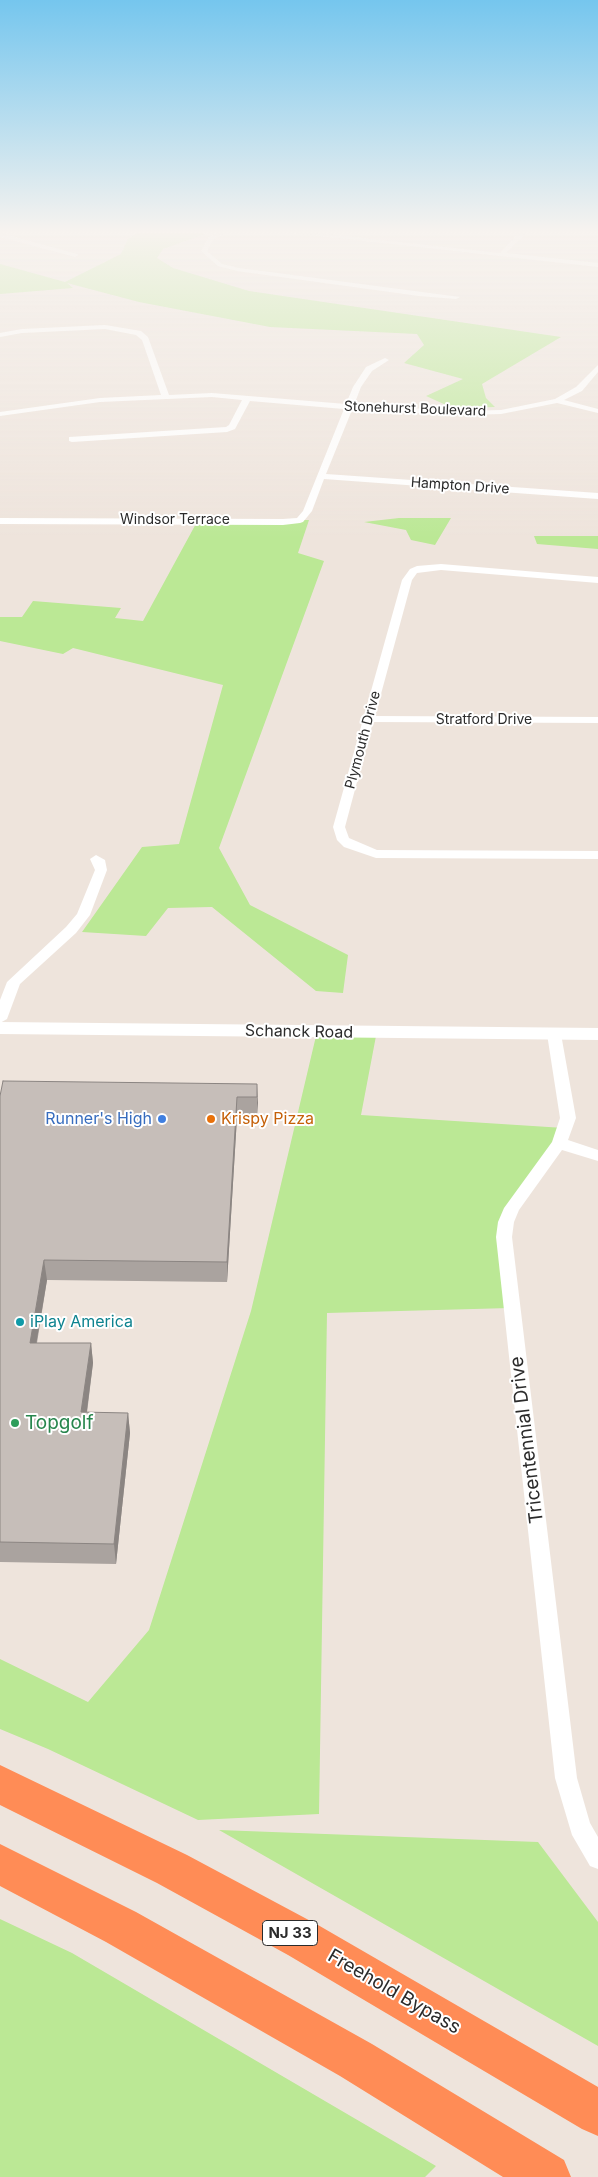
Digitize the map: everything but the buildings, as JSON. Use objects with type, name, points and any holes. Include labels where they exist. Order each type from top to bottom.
[{"type":"highway","name":"Freehold Bypass","points":[[0,1784],[172,1869],[303,1940],[598,2112]]},
{"type":"highway","points":[[0,1864],[121,1927],[356,2060],[547,2177]]},
{"type":"street","points":[[140,335],[145,340],[165,396]]},
{"type":"street","name":"Windsor Terrace","points":[[0,520],[294,522],[305,516],[349,407],[369,369],[385,360]]},
{"type":"street","name":"Stonehurst Boulevard","points":[[0,414],[77,402],[212,395],[349,407],[474,414],[522,409],[557,401],[579,389],[598,367]]},
{"type":"street","points":[[72,439],[227,429],[232,427],[247,398]]},
{"type":"street","points":[[557,401],[598,412]]},
{"type":"street","points":[[0,402],[10,411]]},
{"type":"street","name":"Hampton Drive","points":[[321,476],[598,496]]},
{"type":"street","name":"Plymouth Drive","points":[[598,580],[441,568],[415,569],[407,580],[339,827],[343,840],[348,844],[365,852],[382,854],[598,855]]},
{"type":"street","name":"Stratford Drive","points":[[370,719],[598,720]]},
{"type":"street","points":[[0,1019],[14,982],[71,930],[83,915],[101,870],[100,863],[96,859]]},
{"type":"street","name":"Schanck Road","points":[[0,1028],[598,1034]]},
{"type":"street","name":"Tricentennial Drive","points":[[554,1034],[568,1118],[559,1143],[512,1208],[506,1222],[504,1237],[566,1778],[580,1827],[598,1858]]},
{"type":"street","points":[[559,1143],[598,1156]]},
{"type":"green space","points":[[417,335],[545,335],[561,337],[482,384],[486,398],[495,407],[463,408],[446,405],[426,396],[463,379],[404,363],[424,345]]},
{"type":"green space","points":[[399,518],[451,518],[435,545],[411,540],[406,530],[364,522]]},
{"type":"green space","points":[[198,520],[309,520],[298,553],[324,561],[219,848],[250,905],[348,955],[343,993],[316,991],[212,907],[168,908],[146,936],[82,932],[142,847],[179,844],[223,685],[73,648],[63,654],[0,641],[0,617],[22,617],[33,601],[121,608],[115,618],[143,621]]},
{"type":"green space","points":[[534,536],[598,536],[598,549],[537,544]]},
{"type":"green space","points":[[316,1036],[376,1036],[361,1115],[564,1128],[507,1219],[510,1308],[327,1313],[319,1814],[198,1820],[48,1749],[0,1729],[0,1659],[88,1702],[149,1630],[251,1311]]},
{"type":"green space","points":[[219,1830],[538,1842],[598,1922],[598,2046]]},
{"type":"green space","points":[[0,1919],[72,1953],[436,2166],[425,2177],[0,2177]]},
{"type":"place","name":"Runner's High","points":[[162,1119]]},
{"type":"place","name":"Krispy Pizza","points":[[211,1119]]},
{"type":"place","name":"iPlay America","points":[[20,1322]]},
{"type":"place","name":"Topgolf","points":[[15,1423]]}]
